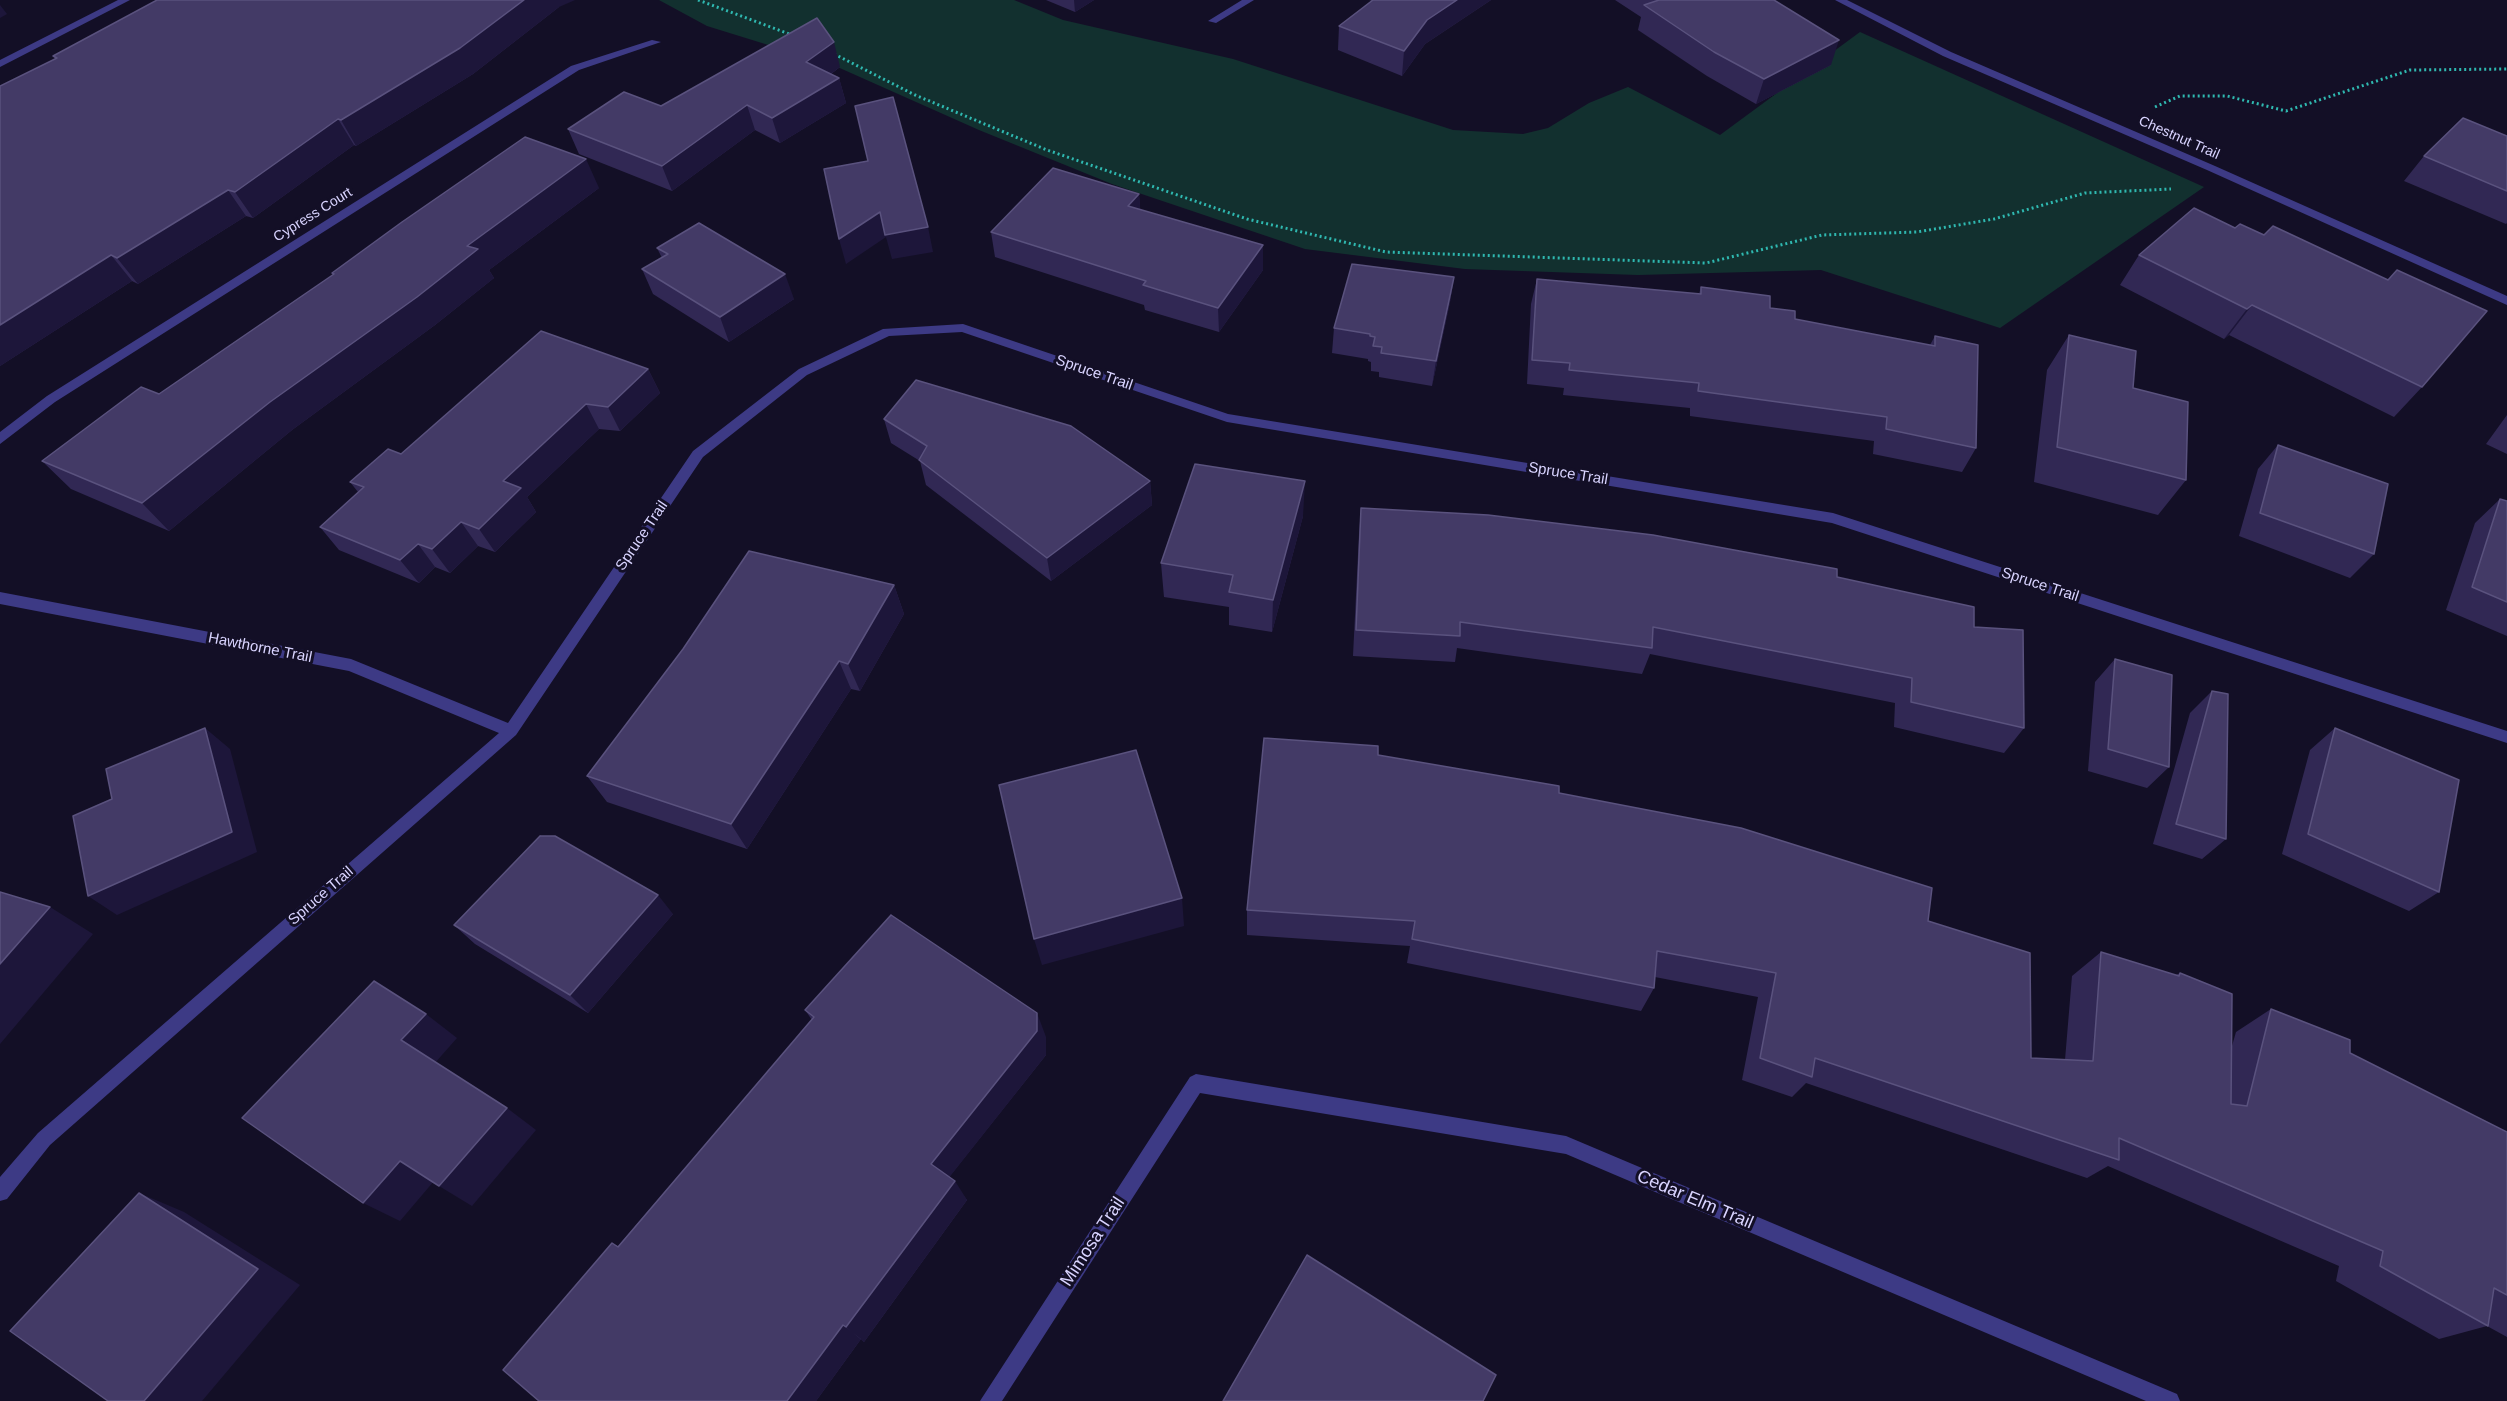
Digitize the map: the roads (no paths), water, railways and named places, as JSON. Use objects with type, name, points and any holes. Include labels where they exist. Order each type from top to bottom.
[{"type":"street","points":[[0,64],[125,0]]},
{"type":"street","points":[[1213,21],[1248,0]]},
{"type":"street","name":"Chestnut Trail","points":[[1840,0],[1947,54],[2211,168],[2507,301]]},
{"type":"street","name":"Cypress Court","points":[[0,439],[51,399],[575,68],[656,42]]},
{"type":"street","name":"Spruce Trail","points":[[0,1192],[44,1138],[511,730],[698,454],[803,372],[887,332],[963,328],[1227,418],[1833,518],[2507,737]]},
{"type":"street","name":"Hawthorne Trail","points":[[0,598],[351,665],[511,730]]},
{"type":"street","name":"Mimosa Trail","points":[[990,1401],[1196,1083]]},
{"type":"street","name":"Cedar Elm Trail","points":[[1196,1083],[1566,1145],[2170,1401]]}]
